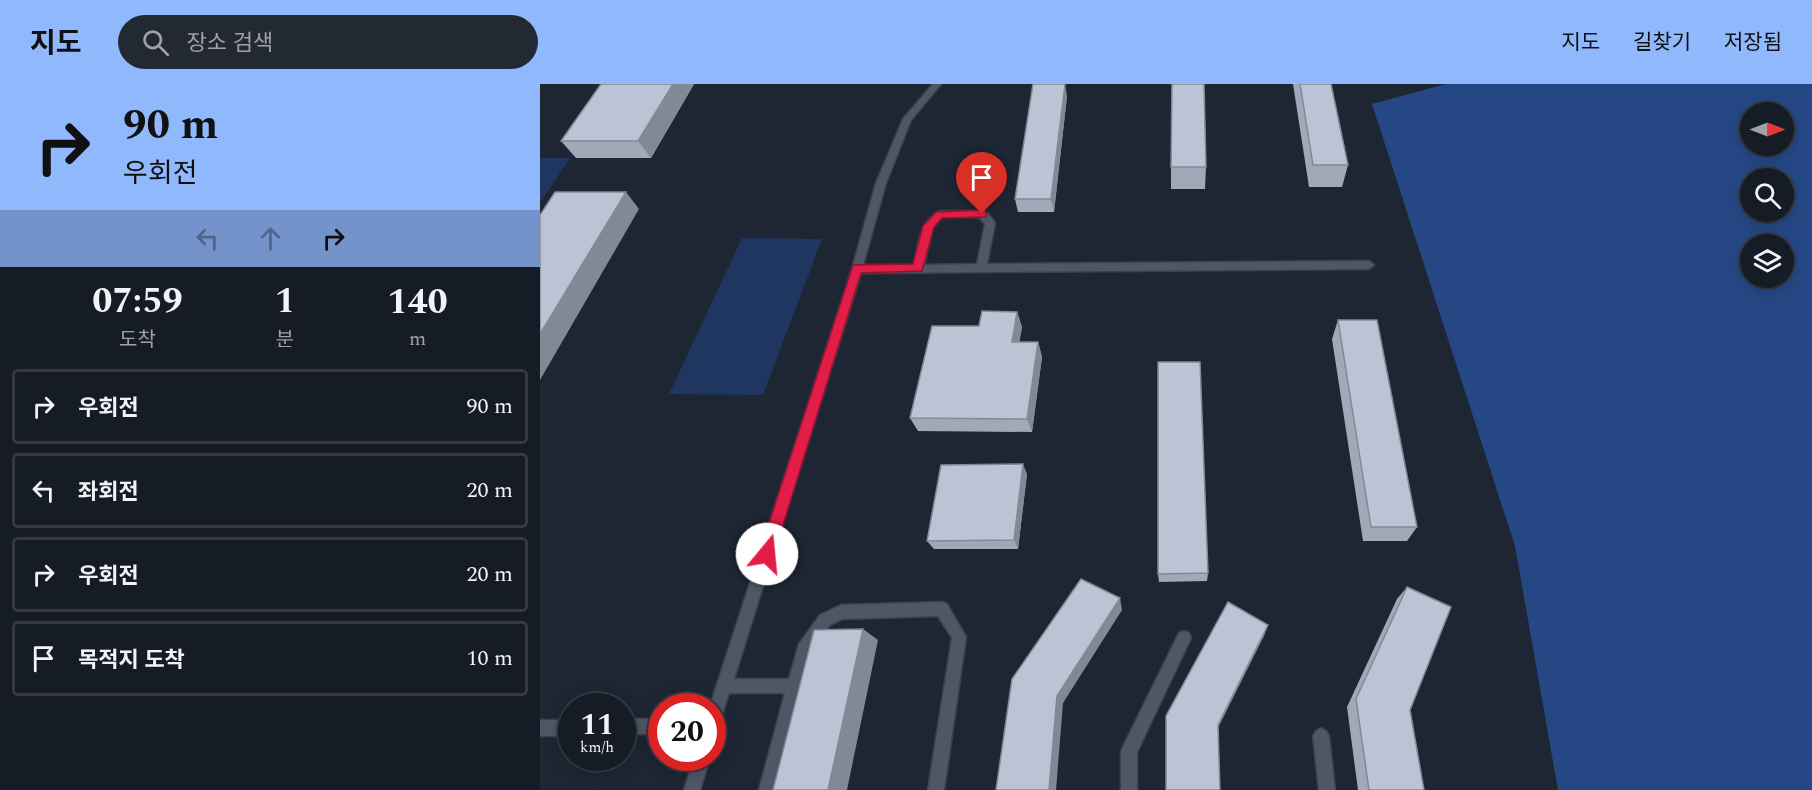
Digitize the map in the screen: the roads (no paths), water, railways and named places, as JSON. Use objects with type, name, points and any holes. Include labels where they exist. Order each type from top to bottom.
[{"type":"lane","points":[[723,693],[857,268],[881,183],[907,119],[937,84]]},
{"type":"lane","points":[[918,268],[928,226],[940,214],[982,214],[990,223],[981,268]]},
{"type":"lane","points":[[857,268],[1369,265]]},
{"type":"lane","points":[[767,790],[804,649],[825,620],[841,612],[942,609],[959,637],[936,790]]},
{"type":"lane","points":[[1129,790],[1129,752],[1184,638]]},
{"type":"lane","points":[[725,686],[794,686]]},
{"type":"lane","points":[[540,728],[558,728]]},
{"type":"lane","points":[[1321,736],[1327,790]]},
{"type":"lane","points":[[692,790],[698,771]]}]
